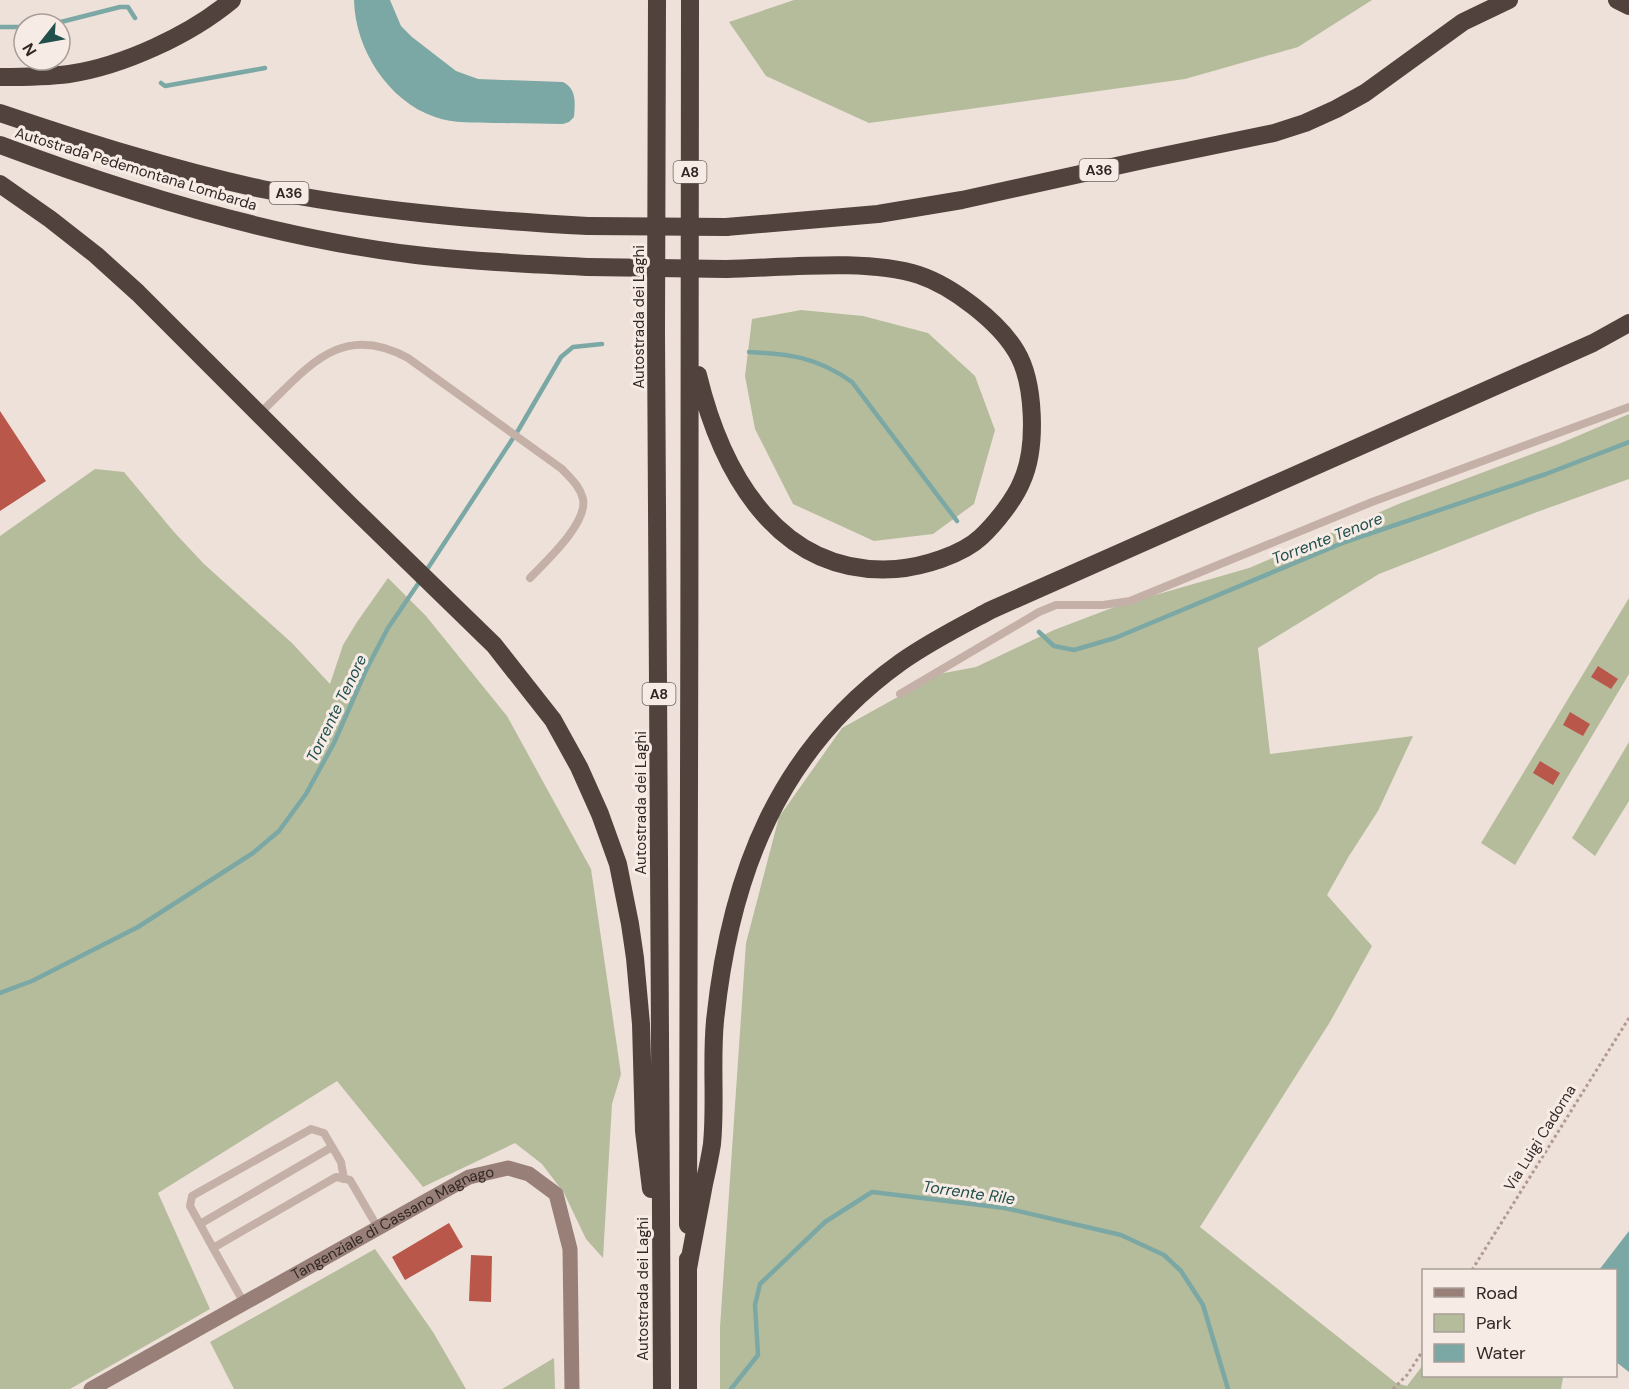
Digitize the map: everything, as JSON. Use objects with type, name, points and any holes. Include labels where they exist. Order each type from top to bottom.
[{"type":"highway","points":[[0,77],[30,78],[71,74],[136,55],[196,25],[232,0]]},
{"type":"highway","name":"Autostrada dei Laghi","points":[[657,0],[656,333],[662,1389]]},
{"type":"highway","name":"A8","points":[[688,1389],[690,0]]},
{"type":"highway","name":"Autostrada Pedemontana Lombarda","points":[[0,113],[109,149],[262,188],[336,202],[434,215],[588,226],[726,227],[866,215],[962,200],[1274,133],[1336,110],[1365,93],[1463,22],[1509,0]]},
{"type":"highway","points":[[1617,0],[1629,6]]},
{"type":"highway","name":"Autostrada Pedemontana Lombarda","points":[[0,146],[138,192],[254,225],[416,255],[588,267],[726,269],[875,267],[919,275],[955,292],[986,316],[1016,351],[1026,374],[1031,407],[1031,435],[1022,483],[1000,515],[980,538],[947,557],[915,568],[876,570],[839,564],[801,547],[773,526],[747,496],[725,456],[706,409],[691,345]]},
{"type":"highway","points":[[0,184],[96,255],[138,293],[494,645],[552,720],[579,766],[600,814],[618,864],[630,924],[641,1024],[644,1131],[661,1268]]},
{"type":"highway","points":[[688,1269],[712,1144],[715,1023],[724,956],[737,898],[759,834],[776,801],[799,764],[844,711],[901,662],[991,610],[1593,343],[1629,322]]},
{"type":"street","name":"Tangenziale di Cassano Magnago","points":[[91,1389],[469,1177],[507,1168],[529,1174],[556,1194],[570,1249],[572,1389]]},
{"type":"lane","points":[[259,414],[320,357],[336,348],[352,344],[370,344],[389,347],[408,358],[562,469],[574,482],[584,500],[583,511],[578,523],[530,578]]},
{"type":"lane","points":[[900,694],[1039,612],[1056,605],[1103,605],[1130,601],[1372,502],[1629,406]]},
{"type":"lane","points":[[244,1303],[190,1206],[192,1196],[311,1129],[324,1132],[341,1162],[344,1179]]},
{"type":"lane","points":[[200,1224],[332,1147]]},
{"type":"lane","points":[[213,1248],[336,1177],[350,1180],[378,1228]]},
{"type":"path","name":"Via Luigi Cadorna","points":[[1473,1269],[1629,1018]]},
{"type":"path","points":[[1393,1389],[1407,1375],[1422,1352]]},
{"type":"green space","points":[[794,0],[1372,0],[1298,47],[1185,79],[869,123],[766,76],[729,22]]},
{"type":"green space","points":[[801,310],[863,316],[928,333],[975,376],[995,430],[974,504],[933,534],[874,541],[793,504],[755,429],[745,376],[752,319]]},
{"type":"green space","points":[[1629,414],[1629,479],[1537,512],[1379,574],[1258,648],[1270,754],[1413,736],[1378,811],[1327,895],[1372,946],[1330,1022],[1200,1227],[1396,1383],[1407,1386],[1422,1366],[1422,1377],[1562,1377],[1561,1389],[720,1389],[720,1327],[746,943],[779,817],[842,728],[939,674],[976,667],[1054,630],[1117,606],[1249,568],[1401,503],[1561,443]]},
{"type":"green space","points":[[95,469],[124,472],[204,564],[292,643],[330,684],[343,645],[388,578],[426,616],[507,716],[591,869],[621,1074],[612,1104],[603,1258],[586,1239],[564,1193],[542,1164],[515,1143],[423,1187],[337,1081],[158,1193],[210,1309],[70,1389],[0,1389],[0,536]]},
{"type":"green space","points":[[1629,598],[1629,674],[1515,865],[1481,843]]},
{"type":"green space","points":[[1629,742],[1629,801],[1595,856],[1572,838]]},
{"type":"green space","points":[[375,1249],[433,1332],[466,1389],[234,1389],[210,1342]]},
{"type":"green space","points":[[554,1358],[555,1389],[502,1389]]},
{"type":"water","points":[[354,0],[390,0],[401,26],[456,71],[478,79],[563,82],[573,92],[574,117],[563,124],[464,122],[442,119],[418,109],[403,99],[377,71],[360,37]]},
{"type":"water","points":[[1629,1231],[1629,1372],[1617,1363],[1617,1269],[1600,1269]]},
{"type":"building","points":[[0,411],[46,481],[0,511]]},
{"type":"building","points":[[1598,666],[1618,679],[1611,689],[1591,677]]},
{"type":"building","points":[[1570,712],[1590,724],[1583,736],[1563,725]]},
{"type":"building","points":[[1540,761],[1560,773],[1553,785],[1533,773]]},
{"type":"building","points":[[449,1223],[463,1247],[405,1280],[392,1257]]},
{"type":"building","points":[[471,1255],[492,1256],[491,1302],[469,1301]]},
{"type":"waterway","points":[[72,19],[120,7],[128,7],[135,18]]},
{"type":"waterway","points":[[0,27],[12,27]]},
{"type":"waterway","points":[[161,83],[165,86],[265,68]]},
{"type":"waterway","name":"Torrente Tenore","points":[[426,571],[519,429],[561,357],[573,347],[602,344]]},
{"type":"waterway","name":"Torrente Tenore","points":[[749,352],[803,358],[827,367],[852,382],[957,521]]},
{"type":"waterway","name":"Torrente Tenore","points":[[1039,632],[1054,646],[1074,650],[1115,638],[1345,542],[1546,474],[1629,442]]},
{"type":"waterway","name":"Torrente Tenore","points":[[0,993],[32,981],[138,927],[253,853],[279,831],[306,794],[334,743],[367,668],[388,628],[420,581]]},
{"type":"waterway","name":"Torrente Rile","points":[[731,1389],[758,1355],[755,1305],[760,1284],[825,1222],[872,1192],[1005,1208],[1121,1235],[1164,1255],[1181,1271],[1203,1305],[1228,1389]]}]
